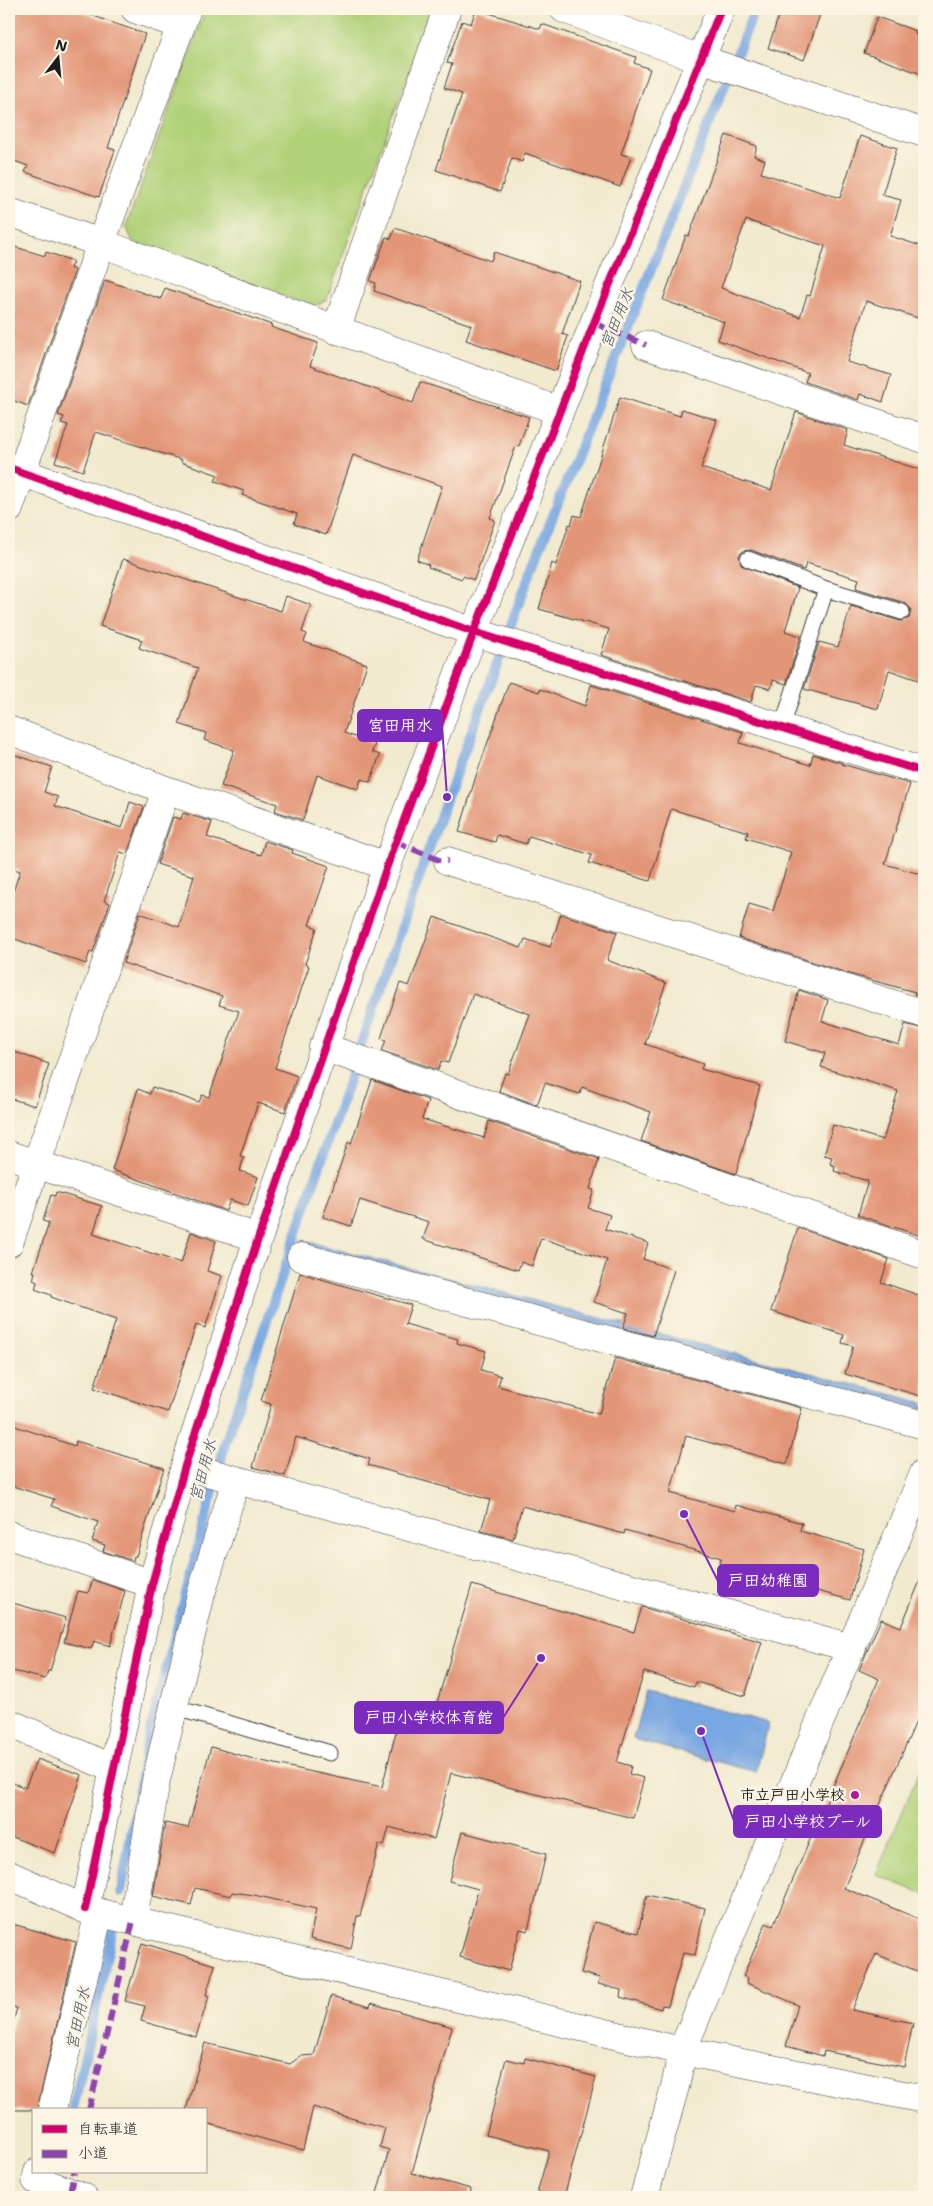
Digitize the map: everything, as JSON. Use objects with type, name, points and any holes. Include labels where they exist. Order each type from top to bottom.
[{"type":"street","points":[[9,508],[15,470],[184,17],[134,9]]},
{"type":"street","points":[[336,330],[447,9]]},
{"type":"street","points":[[564,9],[707,62],[924,133]]},
{"type":"street","points":[[132,1921],[156,1780],[201,1594],[215,1475],[258,1238],[387,866],[474,632],[559,411],[707,62],[721,9]]},
{"type":"street","points":[[9,212],[101,243],[559,411]]},
{"type":"street","points":[[646,345],[924,439]]},
{"type":"street","points":[[15,470],[474,632],[924,772]]},
{"type":"street","points":[[9,730],[166,790],[387,866]]},
{"type":"street","points":[[9,1244],[166,790]]},
{"type":"street","points":[[448,861],[924,1014]]},
{"type":"street","points":[[323,1048],[924,1255]]},
{"type":"street","points":[[9,1155],[258,1238]]},
{"type":"street","points":[[302,1257],[924,1426]]},
{"type":"street","points":[[644,2197],[676,2083],[682,2051],[924,1473]]},
{"type":"street","points":[[52,2108],[92,1911],[114,1769],[152,1584],[215,1475]]},
{"type":"street","points":[[215,1475],[852,1648]]},
{"type":"street","points":[[9,1535],[152,1584]]},
{"type":"street","points":[[9,1723],[114,1769]]},
{"type":"street","points":[[9,1874],[92,1911],[132,1921],[682,2051],[924,2099]]},
{"type":"lane","points":[[748,559],[826,589],[902,612]]},
{"type":"lane","points":[[782,727],[826,589]]},
{"type":"lane","points":[[174,1707],[330,1753]]},
{"type":"green space","points":[[206,9],[432,9],[327,299],[313,307],[133,242],[126,226]]},
{"type":"green space","points":[[924,1760],[924,1894],[876,1875]]},
{"type":"water","points":[[302,1240],[924,1403],[924,1409],[298,1247]]},
{"type":"water","points":[[646,1691],[769,1723],[756,1772],[633,1739]]},
{"type":"building","points":[[9,9],[73,9],[145,34],[108,148],[115,150],[99,197],[25,172],[28,166],[9,159]]},
{"type":"building","points":[[476,9],[540,29],[542,24],[636,57],[634,63],[650,69],[621,154],[631,157],[620,187],[525,153],[522,162],[512,158],[500,192],[436,170],[462,94],[444,88],[452,64],[447,63],[462,21],[471,24]]},
{"type":"building","points":[[781,9],[822,9],[804,60],[768,48]]},
{"type":"building","points":[[877,17],[916,31],[915,34],[924,37],[924,75],[864,53]]},
{"type":"building","points":[[726,135],[757,146],[754,156],[765,160],[761,173],[840,198],[860,136],[897,148],[882,195],[901,200],[890,236],[924,247],[924,320],[866,301],[847,362],[891,375],[883,402],[860,394],[858,400],[805,382],[808,373],[718,340],[724,322],[663,300],[686,235],[689,236]],"holes":[[[746,220],[825,246],[810,296],[807,295],[800,317],[721,288]]]},
{"type":"building","points":[[395,228],[491,261],[494,252],[580,281],[562,334],[568,336],[556,371],[466,340],[471,325],[374,291],[376,283],[370,281],[386,237],[391,239]]},
{"type":"building","points":[[9,245],[45,256],[46,252],[73,261],[70,268],[75,270],[28,406],[9,399]]},
{"type":"building","points":[[105,280],[161,299],[165,288],[318,343],[310,366],[413,403],[420,382],[529,417],[519,446],[516,446],[490,518],[495,520],[474,580],[463,576],[462,579],[428,567],[429,565],[417,560],[442,486],[353,455],[326,535],[294,524],[297,514],[242,495],[244,491],[215,481],[218,475],[181,462],[182,460],[96,432],[83,471],[55,462],[68,425],[61,423],[64,417],[58,415]]},
{"type":"building","points":[[620,397],[680,416],[682,409],[717,420],[701,468],[771,490],[796,412],[848,430],[844,445],[924,471],[924,682],[889,670],[878,709],[804,689],[819,642],[838,647],[851,606],[900,621],[909,618],[911,609],[905,603],[856,588],[859,579],[806,563],[804,570],[751,550],[743,551],[739,555],[741,565],[798,588],[785,631],[801,636],[786,684],[773,680],[771,689],[756,685],[751,702],[601,655],[609,629],[539,609],[552,563],[556,565],[569,524],[571,525],[574,515],[581,517]]},
{"type":"building","points":[[123,559],[281,611],[286,596],[311,605],[302,632],[307,634],[304,642],[367,664],[344,733],[375,744],[372,752],[380,755],[370,782],[361,779],[358,789],[317,775],[303,820],[275,811],[277,804],[221,786],[234,750],[204,740],[206,733],[179,724],[198,668],[139,648],[142,640],[100,626]]},
{"type":"building","points":[[509,682],[539,692],[540,689],[585,706],[591,685],[743,732],[740,743],[810,765],[813,754],[910,784],[885,864],[924,875],[924,998],[914,994],[915,992],[853,975],[739,938],[749,904],[773,911],[791,852],[746,838],[748,832],[671,809],[650,881],[589,863],[592,855],[529,836],[526,844],[497,835],[495,842],[459,832],[476,776]]},
{"type":"building","points":[[9,753],[52,767],[44,792],[58,797],[55,806],[122,828],[130,802],[144,807],[127,854],[120,852],[104,901],[110,903],[93,952],[90,951],[86,964],[9,937],[9,904],[20,871],[9,867]]},
{"type":"building","points":[[183,813],[212,822],[207,837],[261,855],[265,841],[293,850],[292,853],[329,866],[309,925],[317,928],[305,964],[309,966],[275,1068],[297,1076],[285,1112],[258,1103],[240,1156],[244,1157],[240,1171],[258,1177],[248,1206],[230,1200],[226,1211],[112,1170],[138,1089],[150,1094],[152,1087],[199,1102],[202,1095],[209,1097],[239,1011],[219,1005],[222,996],[123,963],[140,913],[179,927],[194,876],[157,864],[173,817],[181,819]]},
{"type":"building","points":[[561,914],[617,932],[607,960],[666,983],[645,1044],[703,1064],[701,1069],[760,1086],[736,1174],[641,1141],[651,1112],[582,1087],[580,1094],[545,1083],[537,1105],[499,1091],[505,1073],[508,1074],[530,1014],[473,994],[448,1063],[441,1061],[438,1070],[382,1051],[386,1040],[381,1038],[400,983],[409,986],[434,917],[521,948],[525,939],[550,947]]},
{"type":"building","points":[[799,990],[828,1000],[822,1021],[899,1045],[905,1024],[924,1029],[924,1237],[858,1215],[868,1181],[834,1171],[835,1166],[830,1164],[832,1157],[824,1155],[833,1125],[883,1140],[898,1091],[821,1067],[825,1053],[785,1041]]},
{"type":"building","points":[[9,1050],[49,1064],[35,1106],[9,1098]]},
{"type":"building","points":[[372,1080],[428,1100],[422,1119],[484,1138],[489,1121],[599,1159],[590,1189],[594,1190],[588,1208],[610,1215],[605,1229],[648,1243],[643,1259],[674,1270],[653,1336],[623,1328],[628,1313],[594,1302],[607,1260],[541,1238],[532,1266],[521,1262],[518,1270],[423,1239],[429,1222],[360,1200],[351,1226],[323,1217],[348,1142],[351,1144]]},
{"type":"building","points":[[56,1192],[102,1206],[93,1234],[181,1263],[191,1232],[216,1241],[207,1271],[222,1276],[205,1328],[196,1325],[168,1412],[94,1388],[116,1320],[51,1297],[51,1295],[35,1289],[37,1282],[33,1280],[35,1272],[33,1272],[49,1223],[43,1221],[51,1195],[55,1196]]},
{"type":"building","points":[[798,1228],[889,1259],[881,1282],[924,1297],[924,1397],[845,1374],[853,1346],[842,1343],[844,1335],[771,1311]]},
{"type":"building","points":[[300,1273],[411,1305],[405,1324],[458,1339],[457,1343],[486,1351],[481,1370],[501,1376],[498,1386],[599,1414],[615,1358],[802,1408],[787,1464],[686,1436],[670,1493],[735,1511],[736,1505],[802,1523],[800,1531],[864,1549],[850,1600],[719,1564],[721,1558],[625,1530],[624,1534],[522,1506],[513,1539],[481,1531],[490,1500],[368,1465],[370,1459],[296,1437],[285,1476],[253,1467],[271,1404],[261,1401]]},
{"type":"building","points":[[9,1424],[75,1446],[76,1441],[164,1468],[133,1561],[103,1551],[105,1545],[92,1541],[98,1522],[51,1506],[54,1499],[9,1485]]},
{"type":"building","points":[[924,1571],[924,1703],[844,1888],[924,1921],[924,1974],[876,1954],[852,2010],[913,2023],[904,2067],[824,2051],[823,2056],[786,2046],[798,2005],[747,1983],[748,1978],[743,1976],[766,1923],[773,1926],[879,1679],[859,1670],[881,1619],[901,1627]]},
{"type":"building","points":[[93,1580],[125,1591],[110,1646],[94,1641],[91,1649],[64,1642],[78,1591],[88,1593]]},
{"type":"building","points":[[472,1585],[634,1632],[642,1607],[762,1642],[745,1696],[696,1682],[694,1687],[644,1672],[617,1762],[631,1766],[629,1774],[644,1778],[633,1818],[451,1773],[434,1839],[389,1827],[384,1846],[379,1844],[360,1916],[357,1916],[351,1949],[310,1939],[316,1909],[254,1895],[232,1892],[231,1896],[195,1888],[191,1905],[153,1896],[165,1823],[188,1828],[211,1747],[257,1760],[382,1787],[402,1708],[433,1716]]},
{"type":"building","points":[[9,1602],[66,1618],[50,1671],[48,1671],[45,1679],[9,1670]]},
{"type":"building","points":[[37,1759],[82,1775],[55,1853],[9,1836],[9,1781],[25,1788]]},
{"type":"building","points":[[462,1832],[546,1854],[528,1931],[520,1929],[509,1971],[460,1957],[478,1889],[449,1881]]},
{"type":"building","points":[[647,1895],[705,1908],[695,1955],[683,1953],[668,2006],[662,2005],[661,2009],[620,1997],[621,1990],[598,1984],[600,1978],[581,1973],[594,1922],[638,1933]]},
{"type":"building","points":[[9,1923],[76,1942],[37,2108],[32,2108],[32,2110],[9,2110],[9,2037],[17,2008],[9,2006]]},
{"type":"building","points":[[142,1943],[215,1965],[206,1995],[209,1996],[196,2037],[141,2021],[145,2006],[125,2001]]},
{"type":"building","points":[[331,1996],[370,2007],[371,2003],[452,2027],[412,2173],[471,2189],[470,2197],[376,2197],[389,2150],[380,2147],[385,2128],[313,2107],[303,2150],[208,2124],[208,2108],[187,2108],[205,2043],[290,2064],[301,2056],[314,2055]]},
{"type":"building","points":[[525,2058],[596,2077],[564,2197],[536,2197],[549,2151],[486,2135],[506,2059],[524,2063]]},
{"type":"waterway","name":"宮田用水","points":[[506,638],[534,563],[755,9]]},
{"type":"waterway","name":"宮田用水","points":[[358,1053],[447,797],[502,651]]},
{"type":"waterway","name":"宮田用水","points":[[121,1892],[147,1744],[226,1440],[354,1066]]},
{"type":"waterway","name":"宮田用水","points":[[73,2108],[112,1933]]},
{"type":"marked path","points":[[594,323],[646,345]]},
{"type":"marked path","points":[[396,842],[439,860],[448,861]]},
{"type":"marked path","points":[[89,2108],[133,1921]]},
{"type":"marked path","points":[[70,2192],[74,2174]]},
{"type":"cycle path","points":[[85,1909],[152,1584],[185,1466],[256,1245],[387,866],[474,632],[594,323],[721,9]]},
{"type":"cycle path","points":[[9,468],[474,632],[924,772]]},
{"type":"place","name":"宮田用水","points":[[447,797]]},
{"type":"place","name":"戸田幼稚園","points":[[684,1514]]},
{"type":"place","name":"戸田小学校体育館","points":[[541,1658]]},
{"type":"place","name":"戸田小学校プール","points":[[701,1731]]},
{"type":"place","name":"市立戸田小学校","points":[[855,1795]]}]
